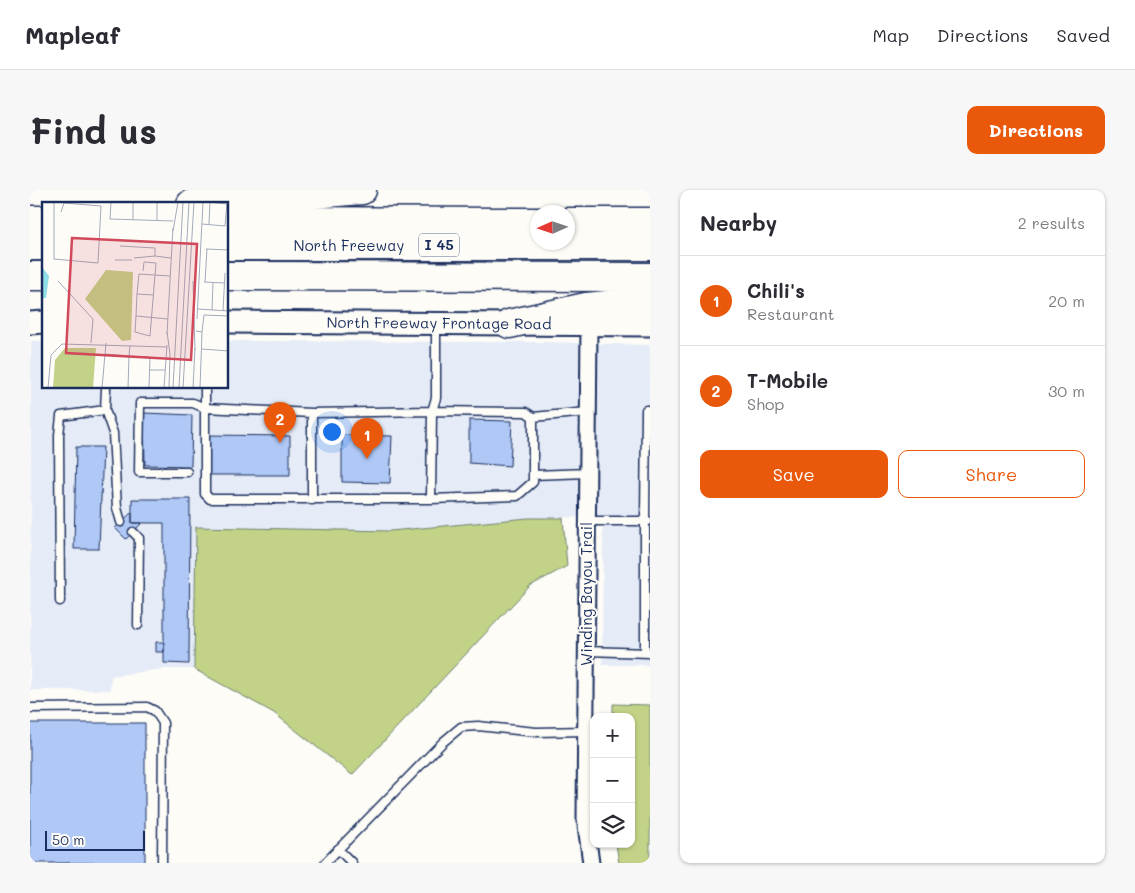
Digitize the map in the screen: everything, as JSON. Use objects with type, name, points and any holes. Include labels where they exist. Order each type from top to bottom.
[{"type":"highway","points":[[215,202],[362,190]]},
{"type":"highway","name":"North Freeway","points":[[229,221],[530,222]]},
{"type":"highway","points":[[575,222],[650,222]]},
{"type":"highway","name":"North Freeway","points":[[229,246],[650,246]]},
{"type":"highway","name":"North Freeway","points":[[229,276],[650,277]]},
{"type":"highway","points":[[509,324],[586,307],[650,301]]},
{"type":"main road","name":"North Freeway Frontage Road","points":[[229,322],[650,325]]},
{"type":"street","name":"Winding Bayou Trail","points":[[589,325],[585,818],[592,863]]},
{"type":"lane","points":[[431,499],[432,411],[436,398],[436,323]]},
{"type":"lane","points":[[106,389],[105,410],[113,433],[116,508],[122,522]]},
{"type":"lane","points":[[205,389],[205,494],[210,499],[431,499],[517,496],[533,482],[533,417]]},
{"type":"lane","points":[[188,472],[139,472],[140,403],[193,403],[205,408],[312,413],[526,412],[533,417],[588,412]]},
{"type":"lane","points":[[60,601],[59,435],[61,416],[105,410]]},
{"type":"lane","points":[[586,651],[647,653],[648,521],[646,410],[650,410]]},
{"type":"lane","points":[[312,413],[312,500]]},
{"type":"lane","points":[[533,475],[588,472]]},
{"type":"lane","points":[[588,521],[648,521]]},
{"type":"lane","points":[[133,532],[139,538],[138,625]]},
{"type":"lane","points":[[30,708],[147,707],[159,714],[163,723],[162,863]]},
{"type":"lane","points":[[325,863],[443,742],[462,727],[478,726],[536,732],[586,731]]},
{"type":"lane","points":[[338,849],[352,863]]},
{"type":"shaded area","points":[[31,341],[42,341],[42,389],[229,389],[229,341],[546,342],[650,345],[650,665],[602,665],[603,517],[528,518],[390,531],[196,527],[194,669],[164,669],[111,676],[110,690],[30,690]]},
{"type":"green space","points":[[528,518],[563,518],[567,566],[530,586],[352,775],[274,713],[194,669],[196,527],[390,531]]},
{"type":"green space","points":[[613,704],[650,705],[650,863],[619,863],[617,848],[635,848],[635,713],[613,713]]},
{"type":"building","points":[[144,413],[192,415],[191,466],[145,465]]},
{"type":"building","points":[[469,420],[512,421],[510,466],[469,463]]},
{"type":"building","points":[[209,435],[290,436],[290,475],[209,475]]},
{"type":"building","points":[[342,435],[392,436],[390,483],[342,482]]},
{"type":"building","points":[[76,447],[103,447],[99,549],[74,549]]},
{"type":"building","points":[[132,499],[190,499],[189,664],[164,663],[164,523],[132,523]]},
{"type":"building","points":[[132,512],[132,523],[142,523],[126,539],[115,528]]},
{"type":"building","points":[[156,642],[164,642],[164,652],[156,652]]},
{"type":"building","points":[[30,723],[145,723],[145,863],[30,863]]},
{"type":"place","name":"T-Mobile","points":[[280,443]]},
{"type":"place","name":"Chili's","points":[[367,459]]}]
